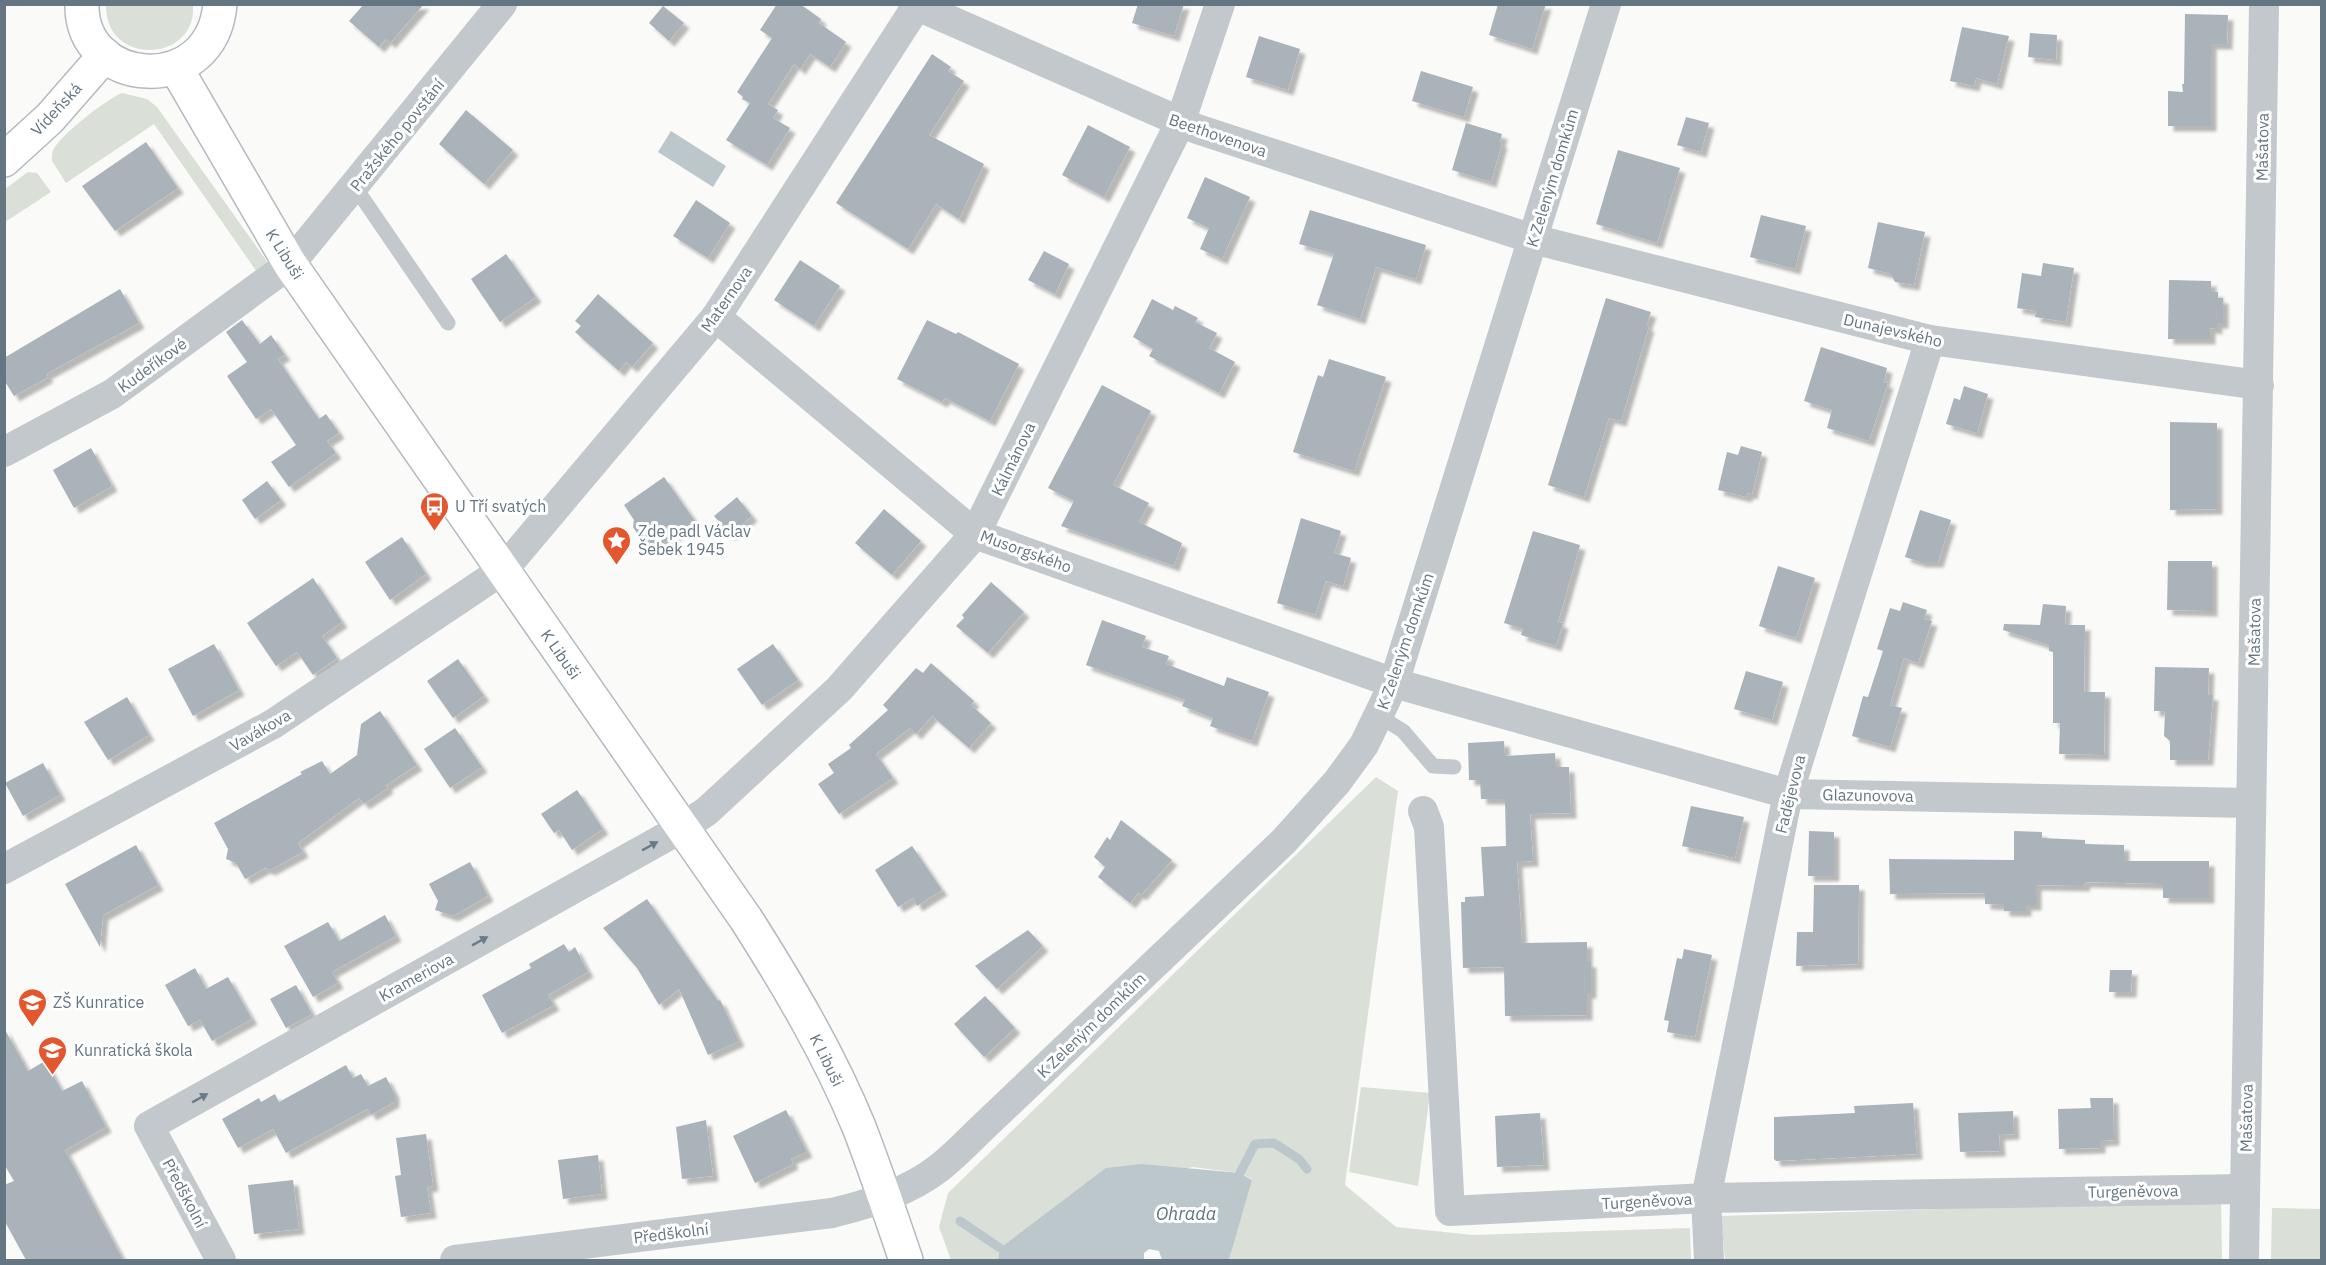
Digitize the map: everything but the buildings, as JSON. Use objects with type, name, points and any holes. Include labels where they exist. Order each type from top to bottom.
[{"type":"street","points":[[82,4],[87,31],[105,55],[125,68],[149,73],[176,68],[197,56],[208,44],[215,29],[220,4]]},
{"type":"street","name":"Pražského povstání","points":[[290,264],[502,4]]},
{"type":"street","name":"Kálmánova","points":[[682,828],[707,811],[839,689],[975,534],[1180,123],[1220,4]]},
{"type":"street","name":"K Zeleným domkům","points":[[884,1198],[939,1168],[1284,841],[1337,782],[1364,745],[1394,683],[1606,4]]},
{"type":"street","name":"Mašatova","points":[[2244,1260],[2264,4]]},
{"type":"street","name":"Beethovenova","points":[[916,5],[1180,123],[1533,239]]},
{"type":"street","name":"Maternova","points":[[503,570],[716,317],[916,5]]},
{"type":"street","name":"Vídeňská","points":[[4,160],[50,118],[105,55]]},
{"type":"street","name":"K Libuši","points":[[176,68],[290,264],[746,919],[779,971],[824,1052],[858,1126],[906,1260]]},
{"type":"street","name":"Dunajevského","points":[[1533,239],[1930,340],[2259,385]]},
{"type":"street","name":"Kudeříkové","points":[[4,452],[112,394],[290,264]]},
{"type":"street","name":"Musorgského","points":[[716,317],[975,534],[1394,683]]},
{"type":"street","name":"Fadějevova","points":[[1709,1260],[1706,1198],[1788,794],[1930,340]]},
{"type":"street","name":"Vavákova","points":[[4,869],[273,724],[503,570]]},
{"type":"street","name":"Glazunovova","points":[[1394,683],[1788,794],[2250,803]]},
{"type":"street","name":"Turgeněvova","points":[[1423,812],[1429,827],[1450,1211],[1706,1198],[2245,1189]]},
{"type":"street","name":"Krameriova","points":[[149,1126],[682,828]]},
{"type":"street","name":"Předškolní","points":[[149,1126],[221,1260]]},
{"type":"street","name":"Předškolní","points":[[455,1260],[832,1213],[884,1198]]},
{"type":"lane","points":[[354,187],[448,323]]},
{"type":"lane","points":[[1379,716],[1403,730],[1433,766],[1454,767]]},
{"type":"shaded area","points":[[106,5],[193,5],[190,24],[181,38],[167,47],[151,50],[134,48],[120,39],[110,25]]},
{"type":"shaded area","points":[[122,93],[147,99],[157,107],[266,260],[267,266],[259,275],[154,124],[66,183],[52,161],[54,149],[60,140],[86,117]]},
{"type":"shaded area","points":[[28,172],[37,173],[51,192],[5,222],[5,189]]},
{"type":"shaded area","points":[[1376,777],[1398,791],[1345,1185],[1396,1227],[1473,1235],[1690,1228],[1691,1260],[1229,1260],[1252,1179],[1240,1173],[1192,1167],[1022,1232],[1000,1248],[998,1260],[951,1260],[939,1227],[948,1193]]},
{"type":"shaded area","points":[[1361,1087],[1430,1093],[1418,1186],[1349,1172]]},
{"type":"shaded area","points":[[2221,1200],[2222,1260],[1725,1260],[1721,1216]]},
{"type":"shaded area","points":[[2272,1208],[2321,1209],[2321,1260],[2271,1260]]},
{"type":"water","points":[[671,131],[726,166],[713,187],[658,152]]},
{"type":"water","name":"Ohrada","points":[[1141,1164],[1240,1173],[1252,1180],[1229,1260],[1162,1260],[1159,1251],[1149,1249],[1144,1253],[1144,1260],[998,1260],[1000,1248],[1106,1168]]},
{"type":"waterway","points":[[1240,1173],[1255,1144],[1274,1143],[1299,1159],[1307,1169]]},
{"type":"waterway","points":[[960,1221],[1000,1248]]},
{"type":"place","name":"U Tří svatých","points":[[434,532]]},
{"type":"place","name":"Zde padl Václav Šebek 1945","points":[[617,566]]},
{"type":"place","name":"ZŠ Kunratice","points":[[32,1028]]},
{"type":"place","name":"Kunratická škola","points":[[53,1076]]}]
